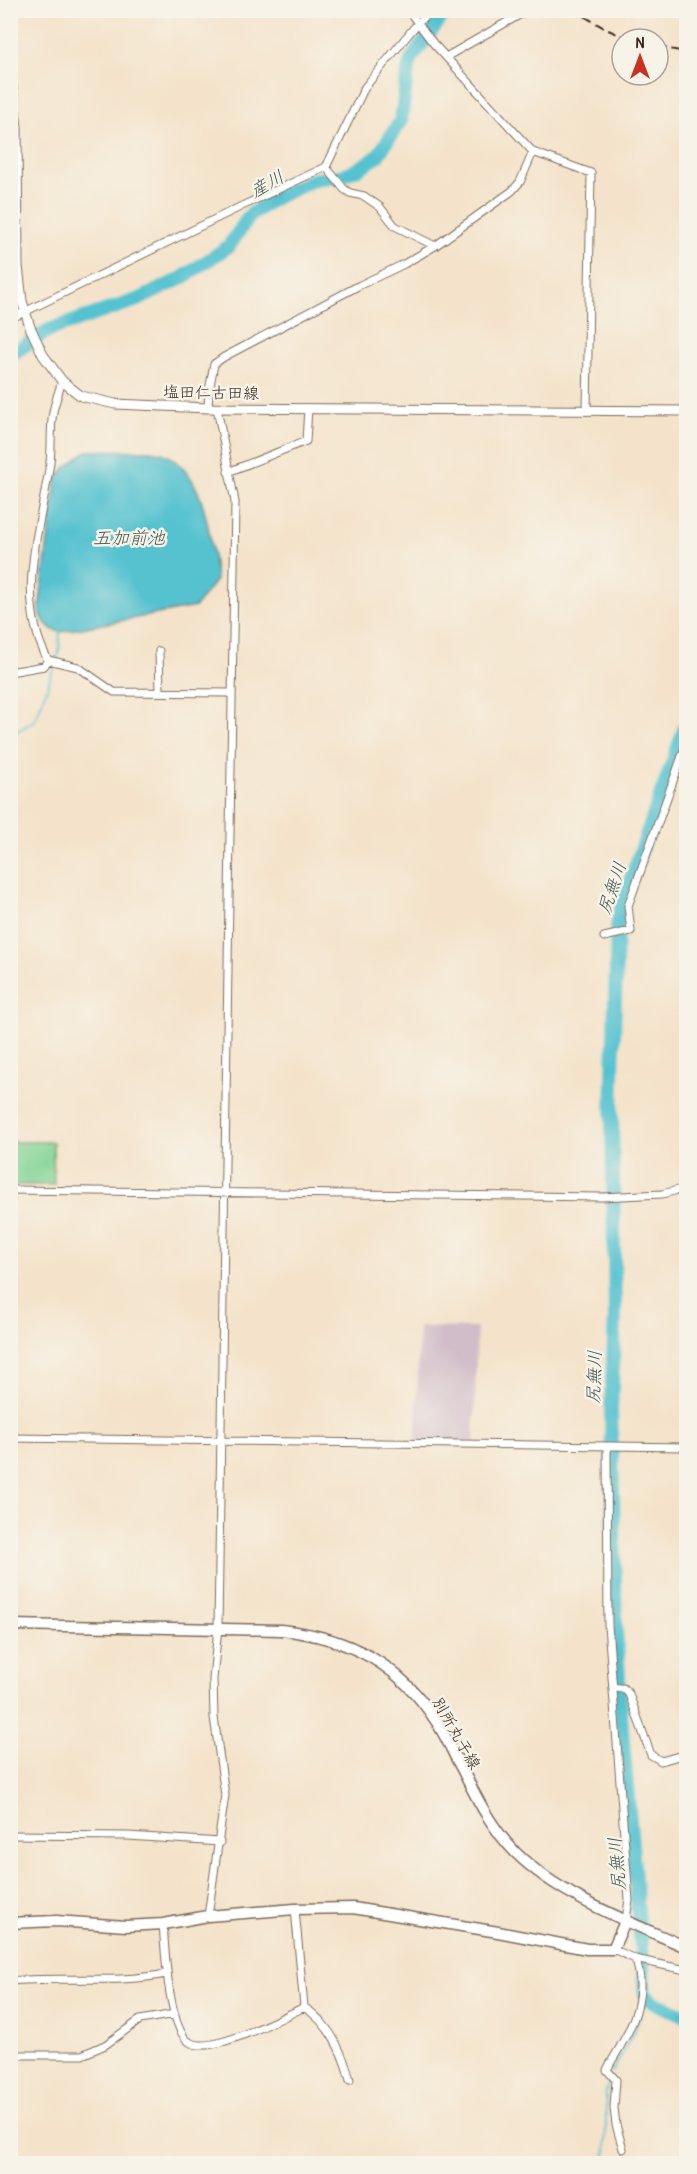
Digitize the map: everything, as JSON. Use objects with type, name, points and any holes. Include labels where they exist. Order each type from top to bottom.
[{"type":"main road","name":"塩田仁古田線","points":[[10,73],[16,103],[14,153],[19,287],[30,327],[43,355],[62,381],[81,396],[105,403],[134,406],[212,408],[687,411]]},
{"type":"main road","name":"別所丸子線","points":[[10,1625],[218,1628],[304,1632],[363,1651],[405,1682],[436,1721],[480,1806],[501,1837],[516,1853],[549,1880],[570,1893],[687,1947]]},
{"type":"main road","points":[[10,1923],[56,1921],[126,1926],[295,1909],[353,1908],[587,1949],[613,1948],[636,1924]]},
{"type":"street","points":[[408,10],[433,43],[533,152],[591,174],[587,410]]},
{"type":"street","points":[[10,319],[327,167],[365,87],[432,10]]},
{"type":"street","points":[[446,57],[528,10]]},
{"type":"street","points":[[208,1916],[225,1795],[214,1717],[213,1679],[218,1628],[235,502],[209,391],[214,364],[224,357],[404,264],[435,246],[512,191],[520,182],[533,152]]},
{"type":"street","points":[[327,167],[344,189],[364,196],[380,207],[395,225],[435,246]]},
{"type":"street","points":[[48,660],[33,625],[31,586],[50,462],[53,412],[62,381]]},
{"type":"street","points":[[228,472],[306,441],[308,408]]},
{"type":"street","points":[[159,651],[160,692]]},
{"type":"street","points":[[10,672],[44,666],[48,660]]},
{"type":"street","points":[[48,660],[78,667],[114,692],[231,693]]},
{"type":"street","points":[[607,936],[630,931],[628,906],[687,745]]},
{"type":"street","points":[[10,1190],[603,1197],[652,1195],[687,1188]]},
{"type":"street","points":[[10,1438],[687,1447]]},
{"type":"street","points":[[607,1446],[608,1625],[617,1688],[629,1900],[636,1924]]},
{"type":"street","points":[[617,1688],[629,1694],[651,1755],[661,1761],[687,1754]]},
{"type":"street","points":[[10,1835],[128,1836],[219,1842]]},
{"type":"street","points":[[295,1909],[304,2007],[328,2031],[345,2062],[350,2080]]},
{"type":"street","points":[[163,1924],[166,1974],[175,2014],[184,2037],[190,2043],[197,2045],[235,2039],[304,2007]]},
{"type":"street","points":[[613,1948],[640,1960],[687,1970]]},
{"type":"street","points":[[622,2149],[615,2117],[616,2080],[607,2070],[627,2034],[637,2009],[640,1986],[637,1965],[640,1960]]},
{"type":"street","points":[[10,1981],[40,1978],[128,1979],[166,1974]]},
{"type":"street","points":[[10,2058],[21,2055],[82,2055],[105,2045],[140,2020],[175,2014]]},
{"type":"shaded area","points":[[419,1327],[477,1328],[474,1442],[416,1441]]},
{"type":"green space","points":[[11,1142],[53,1142],[54,1185],[11,1185]]},
{"type":"water","name":"五加前池","points":[[87,451],[162,453],[177,461],[188,474],[204,508],[216,580],[195,607],[60,632],[49,627],[44,621],[39,610],[56,480],[65,468]]},
{"type":"waterway","name":"産川","points":[[10,355],[49,330],[140,299],[182,278],[229,246],[250,215],[277,197],[313,180],[340,176],[356,170],[377,157],[401,120],[408,70],[412,58],[447,10]]},
{"type":"waterway","points":[[10,736],[34,721],[38,713],[59,653],[60,632]]},
{"type":"waterway","name":"尻無川","points":[[686,724],[621,907],[617,927],[612,1115],[615,1315],[611,1410],[616,1628],[622,1729],[645,1994],[653,2002],[686,2016]]},
{"type":"waterway","points":[[612,2072],[636,2028],[645,1994]]},
{"type":"waterway","points":[[606,2164],[606,2091],[610,2077]]},
{"type":"railway","points":[[573,10],[610,31]]},
{"type":"railway","points":[[670,49],[686,52]]}]
